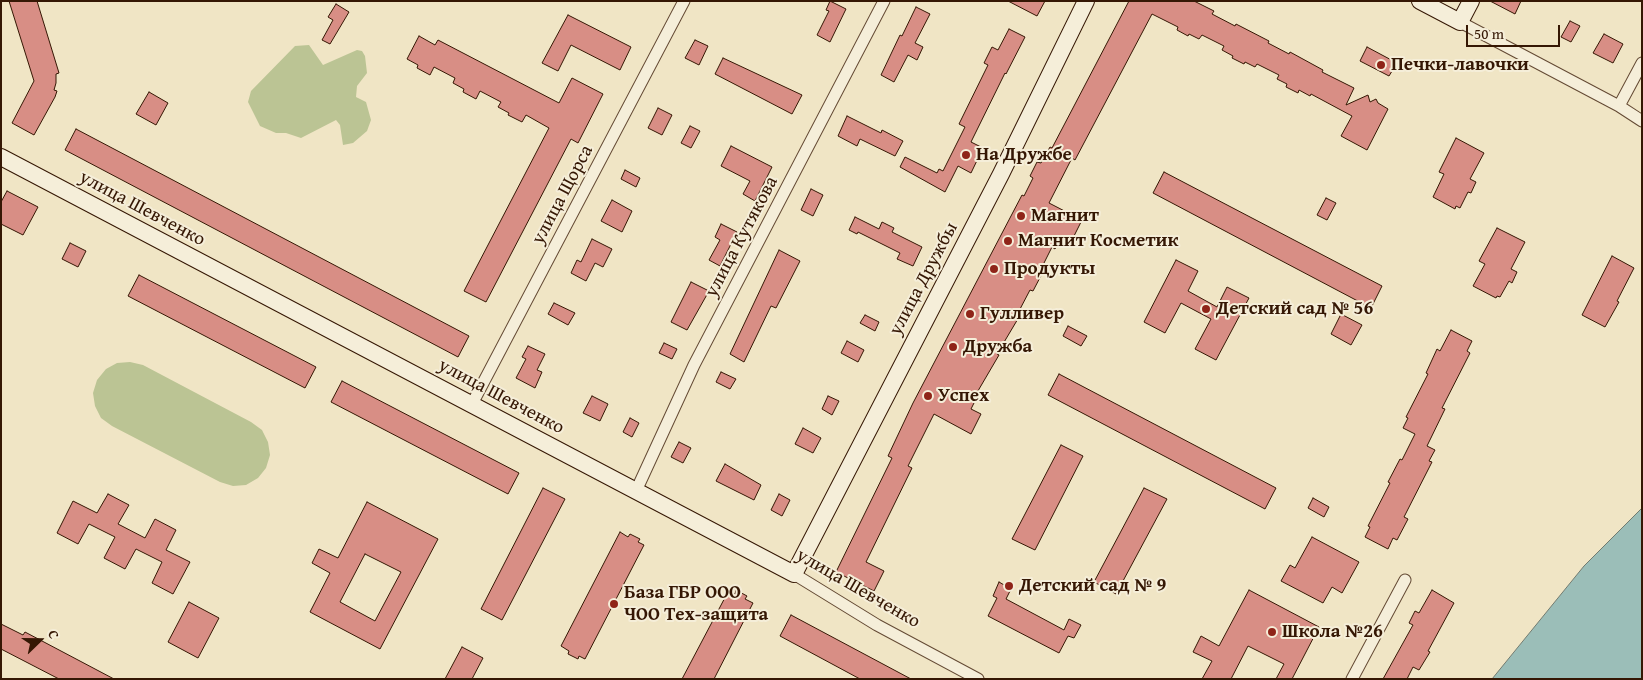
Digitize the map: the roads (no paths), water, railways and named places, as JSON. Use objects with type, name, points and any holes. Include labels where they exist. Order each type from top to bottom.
[{"type":"street","name":"улица Щорса","points":[[472,404],[684,1]]},
{"type":"street","name":"улица Кутякова","points":[[636,491],[694,365],[884,1]]},
{"type":"street","name":"улица Дружбы","points":[[794,574],[1001,174],[1086,1]]},
{"type":"street","points":[[1420,1],[1619,106],[1642,121]]},
{"type":"street","points":[[1460,22],[1471,1]]},
{"type":"street","points":[[1619,106],[1642,63]]},
{"type":"street","name":"улица Шевченко","points":[[1,157],[794,574],[878,626],[978,679]]},
{"type":"street","points":[[1352,679],[1405,580]]},
{"type":"water","points":[[1642,508],[1642,679],[1492,679],[1584,566]]},
{"type":"place","name":"Печки-лавочки","points":[[1381,65]]},
{"type":"place","name":"На Дружбе","points":[[966,155]]},
{"type":"place","name":"Магнит","points":[[1021,216]]},
{"type":"place","name":"Магнит Косметик","points":[[1008,241]]},
{"type":"place","name":"Продукты","points":[[994,269]]},
{"type":"place","name":"Детский сад № 56","points":[[1206,309]]},
{"type":"place","name":"Гулливер","points":[[970,314]]},
{"type":"place","name":"Дружба","points":[[953,347]]},
{"type":"place","name":"Успех","points":[[928,396]]},
{"type":"place","name":"Детский сад № 9","points":[[1009,586]]},
{"type":"place","name":"База ГБР ООО ЧОО Тех-защита","points":[[614,604]]},
{"type":"place","name":"Школа №26","points":[[1272,632]]}]
